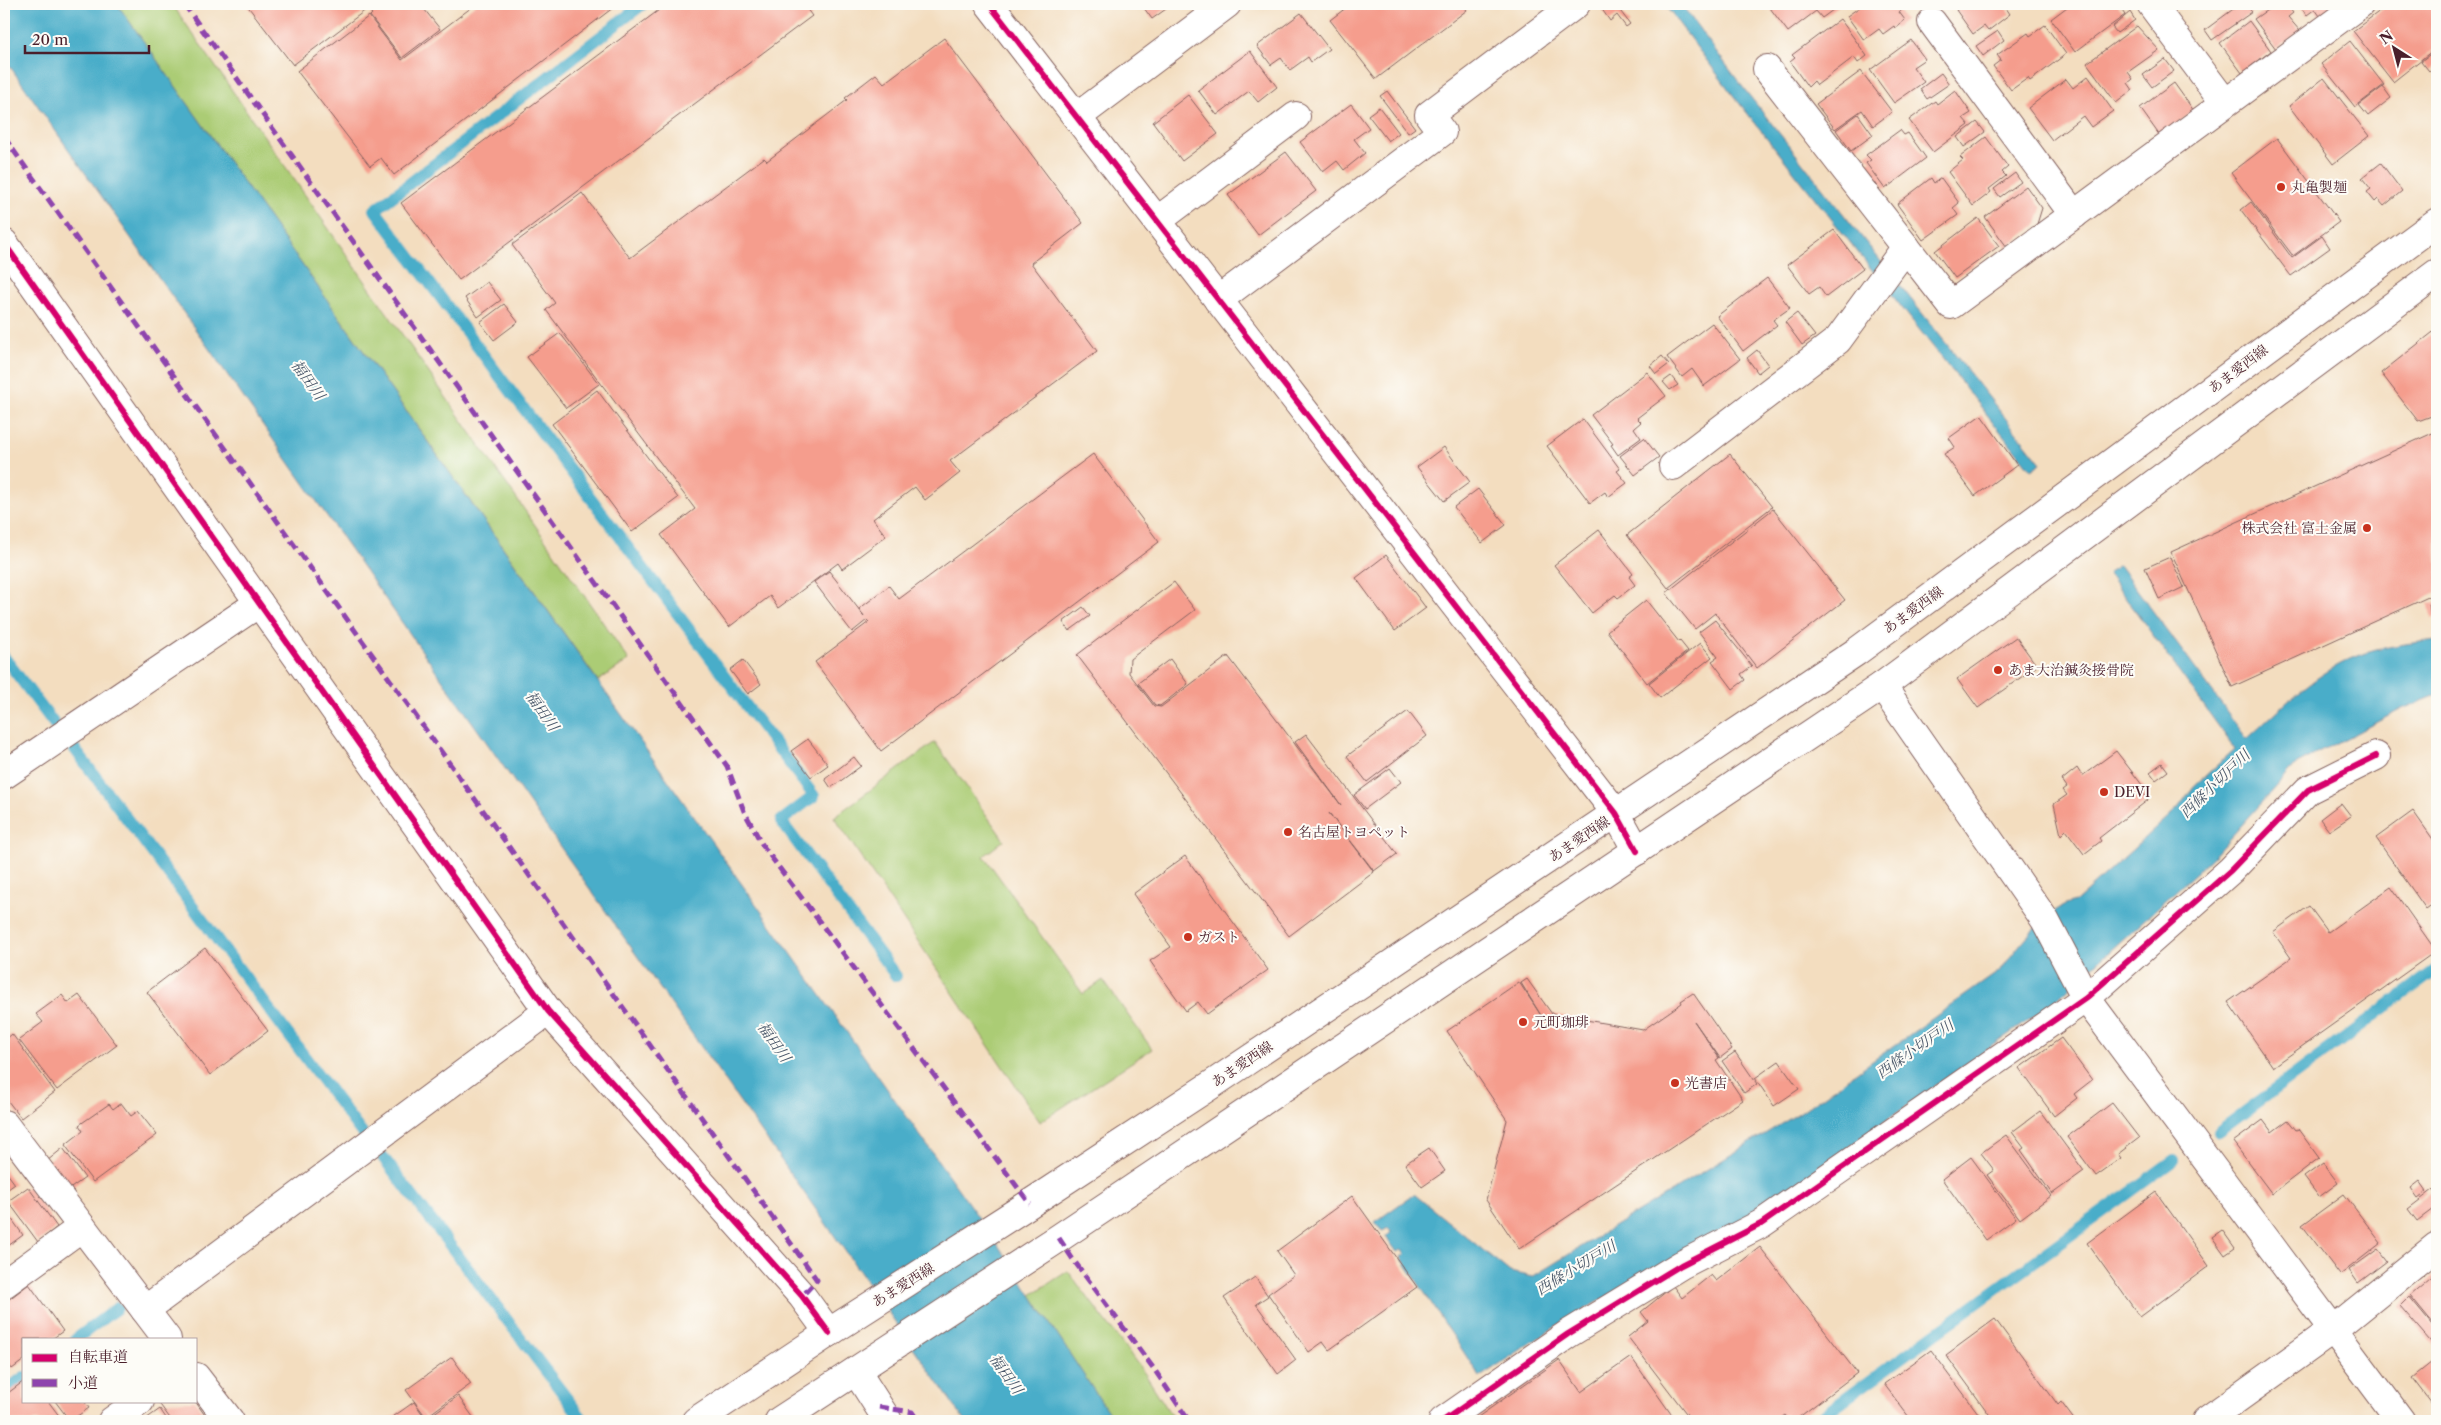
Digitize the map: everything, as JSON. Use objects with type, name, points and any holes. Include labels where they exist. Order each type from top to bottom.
[{"type":"street","points":[[989,4],[1616,813],[1637,851]]},
{"type":"street","points":[[1077,117],[1227,4]]},
{"type":"street","points":[[1218,300],[1442,132],[1429,115],[1576,4]]},
{"type":"street","points":[[2151,4],[2225,103]]},
{"type":"street","points":[[1768,69],[1891,267],[1951,305],[2360,4]]},
{"type":"street","points":[[1932,22],[2074,215]]},
{"type":"street","points":[[1157,221],[1296,116]]},
{"type":"street","name":"あま愛西線","points":[[696,1421],[834,1329],[1023,1208],[1856,652],[2437,222]]},
{"type":"street","points":[[4,243],[548,1011],[802,1296],[834,1329]]},
{"type":"street","points":[[1673,466],[1838,340],[1891,267]]},
{"type":"street","points":[[779,1421],[1049,1244],[1882,686],[2437,273]]},
{"type":"street","points":[[4,775],[259,603]]},
{"type":"street","points":[[1882,686],[2045,920],[2083,992],[2401,1421]]},
{"type":"street","points":[[1443,1421],[1568,1334],[1681,1265],[1761,1224],[2083,992],[2231,870],[2308,790],[2376,756]]},
{"type":"street","points":[[145,1310],[548,1011]]},
{"type":"street","points":[[4,1124],[166,1338]]},
{"type":"street","points":[[4,1284],[82,1227]]},
{"type":"street","points":[[2206,1421],[2333,1330],[2437,1246]]},
{"type":"street","points":[[861,1368],[888,1421]]},
{"type":"street","points":[[198,1380],[230,1421]]},
{"type":"street","points":[[112,1421],[139,1402]]},
{"type":"green space","points":[[117,4],[172,4],[629,660],[598,681]]},
{"type":"green space","points":[[935,742],[1004,840],[984,856],[1083,994],[1103,980],[1152,1049],[1040,1122],[834,817]]},
{"type":"green space","points":[[1068,1271],[1145,1374],[1175,1421],[1114,1421],[1031,1295]]},
{"type":"water","name":"福田川","points":[[4,4],[117,4],[998,1245],[1114,1421],[965,1421],[4,58]]},
{"type":"water","points":[[1664,4],[1681,4],[1745,90],[2041,463],[2031,470],[1736,99]]},
{"type":"water","name":"西條小切戸川","points":[[2119,565],[2247,739],[2298,693],[2327,672],[2358,656],[2387,647],[2437,640],[2437,695],[2402,709],[2297,764],[2212,858],[2053,1003],[1755,1213],[1561,1323],[1480,1377],[1401,1257],[1405,1254],[1402,1249],[1397,1252],[1386,1237],[1391,1232],[1388,1228],[1383,1231],[1375,1222],[1414,1194],[1510,1272],[1532,1277],[1799,1113],[2001,970],[2024,940],[2044,920],[2054,911],[2075,902],[2178,808],[2194,786],[2235,749],[2108,573]]},
{"type":"building","points":[[246,4],[420,4],[440,29],[402,58],[370,16],[372,14],[367,9],[293,65]]},
{"type":"building","points":[[476,4],[618,4],[394,175],[381,158],[370,166],[297,71],[369,16],[402,60]]},
{"type":"building","points":[[667,4],[803,4],[812,16],[459,280],[401,203]]},
{"type":"building","points":[[1141,4],[1173,4],[1152,19]]},
{"type":"building","points":[[1351,4],[1462,4],[1467,10],[1376,79],[1330,20]]},
{"type":"building","points":[[1600,4],[1615,4],[1630,24],[1626,27],[1617,15],[1610,21]]},
{"type":"building","points":[[1767,4],[1841,4],[1822,18],[1816,11],[1788,32]]},
{"type":"building","points":[[1864,4],[1909,4],[1899,12],[1905,20],[1895,28],[1894,26],[1883,34],[1879,29],[1864,40],[1847,16]]},
{"type":"building","points":[[1958,4],[2006,4],[2004,5],[2010,14],[1988,31],[1984,26],[1973,34],[1956,10],[1961,7]]},
{"type":"building","points":[[2071,4],[2117,4],[2125,15],[2075,52],[2051,19]]},
{"type":"building","points":[[2240,4],[2245,4],[2252,12],[2212,40],[2205,30]]},
{"type":"building","points":[[2276,4],[2286,4],[2293,13],[2288,17],[2300,31],[2276,49],[2254,19]]},
{"type":"building","points":[[2298,4],[2330,4],[2332,7],[2320,16],[2315,9],[2307,15]]},
{"type":"building","points":[[2389,4],[2437,5],[2437,47],[2393,82],[2353,31]]},
{"type":"building","points":[[2130,12],[2135,20],[2117,33],[2112,27]]},
{"type":"building","points":[[1301,13],[1329,49],[1311,62],[1308,57],[1290,70],[1281,58],[1271,65],[1257,46]]},
{"type":"building","points":[[1840,19],[1867,56],[1858,63],[1854,57],[1817,85],[1814,81],[1808,87],[1790,62],[1795,58],[1792,55]]},
{"type":"building","points":[[2249,21],[2271,51],[2242,73],[2220,43]]},
{"type":"building","points":[[2045,25],[2066,54],[2030,81],[2028,78],[2011,90],[1993,66],[2001,60],[1997,55],[2028,33],[2030,36]]},
{"type":"building","points":[[2137,26],[2159,50],[2128,72],[2133,79],[2128,83],[2133,90],[2116,103],[2087,63]]},
{"type":"building","points":[[1998,31],[2004,40],[1983,56],[1976,46]]},
{"type":"building","points":[[944,38],[1083,223],[1031,263],[1097,351],[950,461],[960,473],[925,500],[915,487],[873,519],[886,536],[842,569],[838,563],[778,608],[770,596],[729,627],[661,535],[695,509],[546,310],[555,303],[512,245],[582,193],[630,258],[764,158],[767,161],[847,100],[845,98],[876,74],[884,83]]},
{"type":"building","points":[[1911,40],[1925,59],[1913,67],[1924,82],[1894,103],[1870,70]]},
{"type":"building","points":[[2350,41],[2384,85],[2355,107],[2321,64]]},
{"type":"building","points":[[2437,49],[2437,64],[2429,71],[2421,61]]},
{"type":"building","points":[[1250,51],[1277,87],[1258,102],[1249,91],[1217,115],[1198,90]]},
{"type":"building","points":[[2165,59],[2174,71],[2152,87],[2143,75]]},
{"type":"building","points":[[1861,71],[1892,112],[1873,126],[1862,110],[1835,129],[1816,104]]},
{"type":"building","points":[[1941,73],[1949,84],[1927,99],[1920,89]]},
{"type":"building","points":[[2088,76],[2113,111],[2091,127],[2083,116],[2052,140],[2028,108],[2066,79],[2073,88]]},
{"type":"building","points":[[2324,78],[2369,136],[2333,164],[2289,106]]},
{"type":"building","points":[[2174,83],[2194,111],[2160,136],[2140,108]]},
{"type":"building","points":[[2383,87],[2391,98],[2368,116],[2359,105]]},
{"type":"building","points":[[1955,90],[1971,113],[1963,118],[1969,125],[1933,152],[1909,120],[1935,101],[1937,104]]},
{"type":"building","points":[[1387,91],[1415,128],[1408,133],[1380,96]]},
{"type":"building","points":[[1188,95],[1218,134],[1182,161],[1153,122]]},
{"type":"building","points":[[1351,104],[1369,128],[1354,139],[1365,153],[1344,170],[1337,161],[1323,172],[1300,142]]},
{"type":"building","points":[[1379,107],[1399,133],[1388,141],[1368,115]]},
{"type":"building","points":[[1858,114],[1873,135],[1851,151],[1836,130]]},
{"type":"building","points":[[1977,122],[1985,132],[1964,147],[1957,137]]},
{"type":"building","points":[[1900,130],[1904,135],[1908,133],[1926,158],[1885,189],[1866,163],[1871,160],[1866,155]]},
{"type":"building","points":[[1986,137],[2008,167],[2002,172],[2006,176],[1989,189],[1991,192],[1973,206],[1948,172],[1963,160],[1960,157]]},
{"type":"building","points":[[2277,138],[2339,222],[2293,256],[2231,173]]},
{"type":"building","points":[[1286,152],[1316,191],[1258,235],[1228,195]]},
{"type":"building","points":[[2381,163],[2402,191],[2384,206],[2378,199],[2375,202],[2367,192],[2371,189],[2362,178]]},
{"type":"building","points":[[2015,173],[2021,182],[2000,197],[1994,189]]},
{"type":"building","points":[[1931,178],[1934,183],[1941,178],[1959,203],[1953,208],[1958,215],[1923,240],[1897,204]]},
{"type":"building","points":[[2026,186],[2042,208],[2037,224],[2007,247],[1985,217]]},
{"type":"building","points":[[2251,202],[2292,258],[2322,236],[2330,248],[2291,276],[2241,210]]},
{"type":"building","points":[[1978,218],[1999,246],[1955,278],[1935,251]]},
{"type":"building","points":[[1834,230],[1863,269],[1826,297],[1819,287],[1809,294],[1787,265]]},
{"type":"building","points":[[1767,278],[1790,308],[1773,320],[1777,325],[1743,351],[1717,316]]},
{"type":"building","points":[[487,282],[501,300],[478,317],[465,298]]},
{"type":"building","points":[[504,304],[518,322],[494,340],[480,322]]},
{"type":"building","points":[[1797,313],[1815,336],[1802,345],[1785,322]]},
{"type":"building","points":[[1712,323],[1740,359],[1704,386],[1692,369],[1682,377],[1667,357]]},
{"type":"building","points":[[2437,329],[2437,414],[2418,421],[2381,373]]},
{"type":"building","points":[[560,333],[599,384],[566,408],[527,357]]},
{"type":"building","points":[[1757,350],[1768,365],[1758,373],[1747,358]]},
{"type":"building","points":[[1662,356],[1669,364],[1656,374],[1650,366]]},
{"type":"building","points":[[1647,372],[1666,396],[1637,418],[1641,422],[1634,428],[1641,438],[1618,455],[1611,445],[1613,444],[1591,415]]},
{"type":"building","points":[[1671,376],[1678,385],[1670,390],[1663,382]]},
{"type":"building","points":[[597,390],[678,498],[632,532],[552,424]]},
{"type":"building","points":[[1981,415],[2017,465],[1975,496],[1944,454],[1955,447],[1949,438]]},
{"type":"building","points":[[1583,419],[1620,469],[1617,471],[1627,483],[1608,497],[1605,492],[1590,503],[1547,446]]},
{"type":"building","points":[[2437,431],[2437,593],[2232,687],[2171,552]]},
{"type":"building","points":[[1644,438],[1659,457],[1635,475],[1620,456]]},
{"type":"building","points":[[1444,447],[1470,482],[1444,501],[1417,467]]},
{"type":"building","points":[[1093,454],[1159,542],[881,751],[815,662],[869,622],[867,620],[852,632],[814,582],[829,571],[864,616],[859,609],[889,586],[899,599]]},
{"type":"building","points":[[1730,454],[1772,507],[1668,588],[1627,535]]},
{"type":"building","points":[[1478,489],[1506,525],[1482,543],[1454,507]]},
{"type":"building","points":[[1773,509],[1845,600],[1757,668],[1715,613],[1695,629],[1666,593]]},
{"type":"building","points":[[1599,530],[1633,574],[1629,577],[1635,585],[1618,598],[1615,595],[1592,613],[1554,565]]},
{"type":"building","points":[[1386,555],[1426,608],[1395,631],[1356,578]]},
{"type":"building","points":[[2170,557],[2184,587],[2159,599],[2145,568]]},
{"type":"building","points":[[1174,582],[1195,610],[1130,659],[1129,673],[1154,706],[1161,707],[1228,656],[1341,805],[1295,742],[1306,734],[1397,854],[1374,871],[1329,813],[1374,872],[1289,936],[1077,655]]},
{"type":"building","points":[[1646,600],[1688,651],[1647,683],[1607,631]]},
{"type":"building","points":[[2437,603],[2437,617],[2431,618],[2429,604]]},
{"type":"building","points":[[1083,607],[1090,616],[1069,631],[1063,622]]},
{"type":"building","points":[[1715,620],[1752,666],[1741,674],[1745,680],[1733,689],[1712,661],[1718,657],[1699,632]]},
{"type":"building","points":[[2016,637],[2037,666],[1978,708],[1957,679]]},
{"type":"building","points":[[1700,643],[1712,657],[1660,698],[1649,683]]},
{"type":"building","points":[[1170,659],[1188,684],[1160,706],[1155,705],[1138,683]]},
{"type":"building","points":[[743,660],[761,684],[748,694],[730,670]]},
{"type":"building","points":[[1408,711],[1427,736],[1367,782],[1347,756]]},
{"type":"building","points":[[808,739],[828,765],[811,777],[791,751]]},
{"type":"building","points":[[2116,751],[2146,790],[2143,792],[2148,800],[2099,838],[2101,841],[2084,854],[2066,830],[2061,835],[2054,804],[2067,795],[2063,790],[2067,787],[2062,780],[2077,768],[2082,776]]},
{"type":"building","points":[[854,757],[861,766],[831,788],[825,779]]},
{"type":"building","points":[[2162,763],[2168,771],[2156,780],[2150,772]]},
{"type":"building","points":[[1390,768],[1401,782],[1365,809],[1354,795]]},
{"type":"building","points":[[2341,803],[2351,816],[2329,831],[2320,819]]},
{"type":"building","points":[[2413,811],[2437,845],[2437,901],[2426,909],[2376,838]]},
{"type":"building","points":[[1185,856],[1268,970],[1207,1014],[1198,1002],[1186,1011],[1150,961],[1171,947],[1133,894]]},
{"type":"building","points":[[2391,887],[2436,951],[2273,1067],[2228,1002],[2291,958],[2273,932],[2309,906],[2328,932]]},
{"type":"building","points":[[205,948],[268,1031],[210,1075],[147,992]]},
{"type":"building","points":[[1527,979],[1552,1014],[1643,1030],[1693,993],[1732,1049],[1720,1058],[1694,1021],[1719,1058],[1716,1060],[1743,1100],[1519,1249],[1486,1200],[1507,1120],[1447,1031],[1519,982],[1542,1017],[1521,983]]},
{"type":"building","points":[[62,995],[68,1003],[79,995],[117,1045],[57,1090],[19,1040],[43,1022],[36,1014]]},
{"type":"building","points":[[12,1034],[55,1092],[21,1118],[4,1096],[4,1041]]},
{"type":"building","points":[[2061,1038],[2092,1080],[2074,1094],[2077,1098],[2054,1116],[2019,1068]]},
{"type":"building","points":[[1735,1052],[1757,1084],[1744,1093],[1722,1061]]},
{"type":"building","points":[[1779,1061],[1799,1089],[1774,1106],[1755,1078]]},
{"type":"building","points":[[121,1103],[131,1116],[138,1111],[157,1135],[93,1182],[65,1145],[83,1131],[79,1125],[109,1104],[113,1109]]},
{"type":"building","points":[[2112,1103],[2139,1138],[2118,1154],[2121,1158],[2096,1176],[2067,1137]]},
{"type":"building","points":[[2040,1111],[2084,1171],[2052,1194],[2021,1150],[2024,1148],[2012,1132]]},
{"type":"building","points":[[2263,1120],[2272,1132],[2288,1120],[2296,1130],[2298,1129],[2319,1158],[2272,1194],[2233,1142]]},
{"type":"building","points":[[2006,1135],[2051,1196],[2020,1219],[1987,1175],[1994,1170],[1981,1153]]},
{"type":"building","points":[[63,1148],[85,1178],[68,1190],[47,1161]]},
{"type":"building","points":[[1429,1148],[1445,1171],[1422,1187],[1405,1164]]},
{"type":"building","points":[[1971,1157],[2016,1218],[1986,1240],[1942,1179]]},
{"type":"building","points":[[2323,1163],[2338,1183],[2319,1197],[2304,1177]]},
{"type":"building","points":[[4,1169],[15,1184],[4,1192]]},
{"type":"building","points":[[2420,1181],[2427,1191],[2418,1198],[2411,1188]]},
{"type":"building","points":[[28,1187],[57,1227],[38,1242],[8,1201]]},
{"type":"building","points":[[2433,1190],[2437,1194],[2437,1206],[2417,1221],[2408,1209]]},
{"type":"building","points":[[2156,1192],[2209,1266],[2140,1317],[2087,1243]]},
{"type":"building","points":[[2344,1194],[2381,1243],[2340,1275],[2302,1225]]},
{"type":"building","points":[[1352,1196],[1417,1287],[1329,1350],[1323,1342],[1309,1352],[1268,1294],[1294,1275],[1277,1251]]},
{"type":"building","points":[[4,1208],[23,1235],[4,1249]]},
{"type":"building","points":[[2222,1230],[2235,1248],[2225,1255],[2212,1237]]},
{"type":"building","points":[[1760,1247],[1857,1373],[1794,1421],[1790,1421],[1785,1415],[1777,1421],[1692,1421],[1628,1337],[1648,1321],[1641,1312],[1673,1286],[1682,1298],[1711,1275],[1716,1281]]},
{"type":"building","points":[[2378,1249],[2387,1261],[2358,1283],[2349,1270]]},
{"type":"building","points":[[2437,1273],[2437,1329],[2410,1296]]},
{"type":"building","points":[[1255,1277],[1268,1296],[1256,1304],[1296,1360],[1278,1374],[1224,1298]]},
{"type":"building","points":[[29,1284],[63,1331],[53,1338],[22,1338],[22,1362],[12,1369],[4,1357],[4,1303]]},
{"type":"building","points":[[2409,1297],[2437,1331],[2436,1348],[2400,1306]]},
{"type":"building","points":[[1995,1319],[2058,1405],[2061,1402],[2075,1421],[1994,1421],[1946,1355]]},
{"type":"building","points":[[1931,1350],[1984,1421],[1912,1421],[1884,1384]]},
{"type":"building","points":[[452,1357],[471,1384],[426,1417],[406,1390]]},
{"type":"building","points":[[1631,1357],[1676,1421],[1482,1421],[1478,1417],[1559,1360],[1581,1392]]},
{"type":"building","points":[[2437,1358],[2437,1411],[2412,1378]]},
{"type":"building","points":[[22,1382],[22,1402],[49,1402],[63,1421],[4,1421],[4,1396]]},
{"type":"building","points":[[458,1396],[476,1421],[387,1421],[414,1402],[426,1419]]},
{"type":"building","points":[[56,1402],[85,1402],[89,1408],[70,1421]]},
{"type":"building","points":[[158,1402],[196,1402],[209,1421],[172,1421]]},
{"type":"building","points":[[160,1409],[168,1421],[143,1421]]},
{"type":"waterway","points":[[643,4],[375,210],[814,796],[781,821],[896,976]]},
{"type":"waterway","points":[[4,657],[55,725]]},
{"type":"waterway","points":[[71,744],[364,1136]]},
{"type":"waterway","points":[[2218,1132],[2437,969]]},
{"type":"waterway","points":[[382,1156],[584,1421]]},
{"type":"waterway","points":[[1815,1421],[2174,1160]]},
{"type":"waterway","points":[[77,1338],[117,1308]]},
{"type":"waterway","points":[[4,1392],[22,1378]]},
{"type":"marked path","points":[[184,4],[727,766],[744,811],[763,846],[1030,1204]]},
{"type":"marked path","points":[[4,137],[817,1280],[802,1296]]},
{"type":"marked path","points":[[1059,1238],[1154,1369],[1189,1421]]},
{"type":"marked path","points":[[879,1407],[912,1412],[918,1421]]},
{"type":"cycle path","points":[[989,4],[1616,813],[1637,851]]},
{"type":"cycle path","points":[[4,243],[548,1011],[802,1296],[829,1333]]},
{"type":"cycle path","points":[[1443,1421],[1568,1334],[1681,1265],[1761,1224],[2086,998],[2231,870],[2308,790],[2376,756]]},
{"type":"place","name":"丸亀製麺","points":[[2281,187]]},
{"type":"place","name":"株式会社 富士金属","points":[[2367,528]]},
{"type":"place","name":"あま大治鍼灸接骨院","points":[[1998,670]]},
{"type":"place","name":"DEVI","points":[[2104,792]]},
{"type":"place","name":"名古屋トヨペット","points":[[1288,832]]},
{"type":"place","name":"ガスト","points":[[1188,937]]},
{"type":"place","name":"元町珈琲","points":[[1523,1022]]},
{"type":"place","name":"光書店","points":[[1675,1083]]}]
